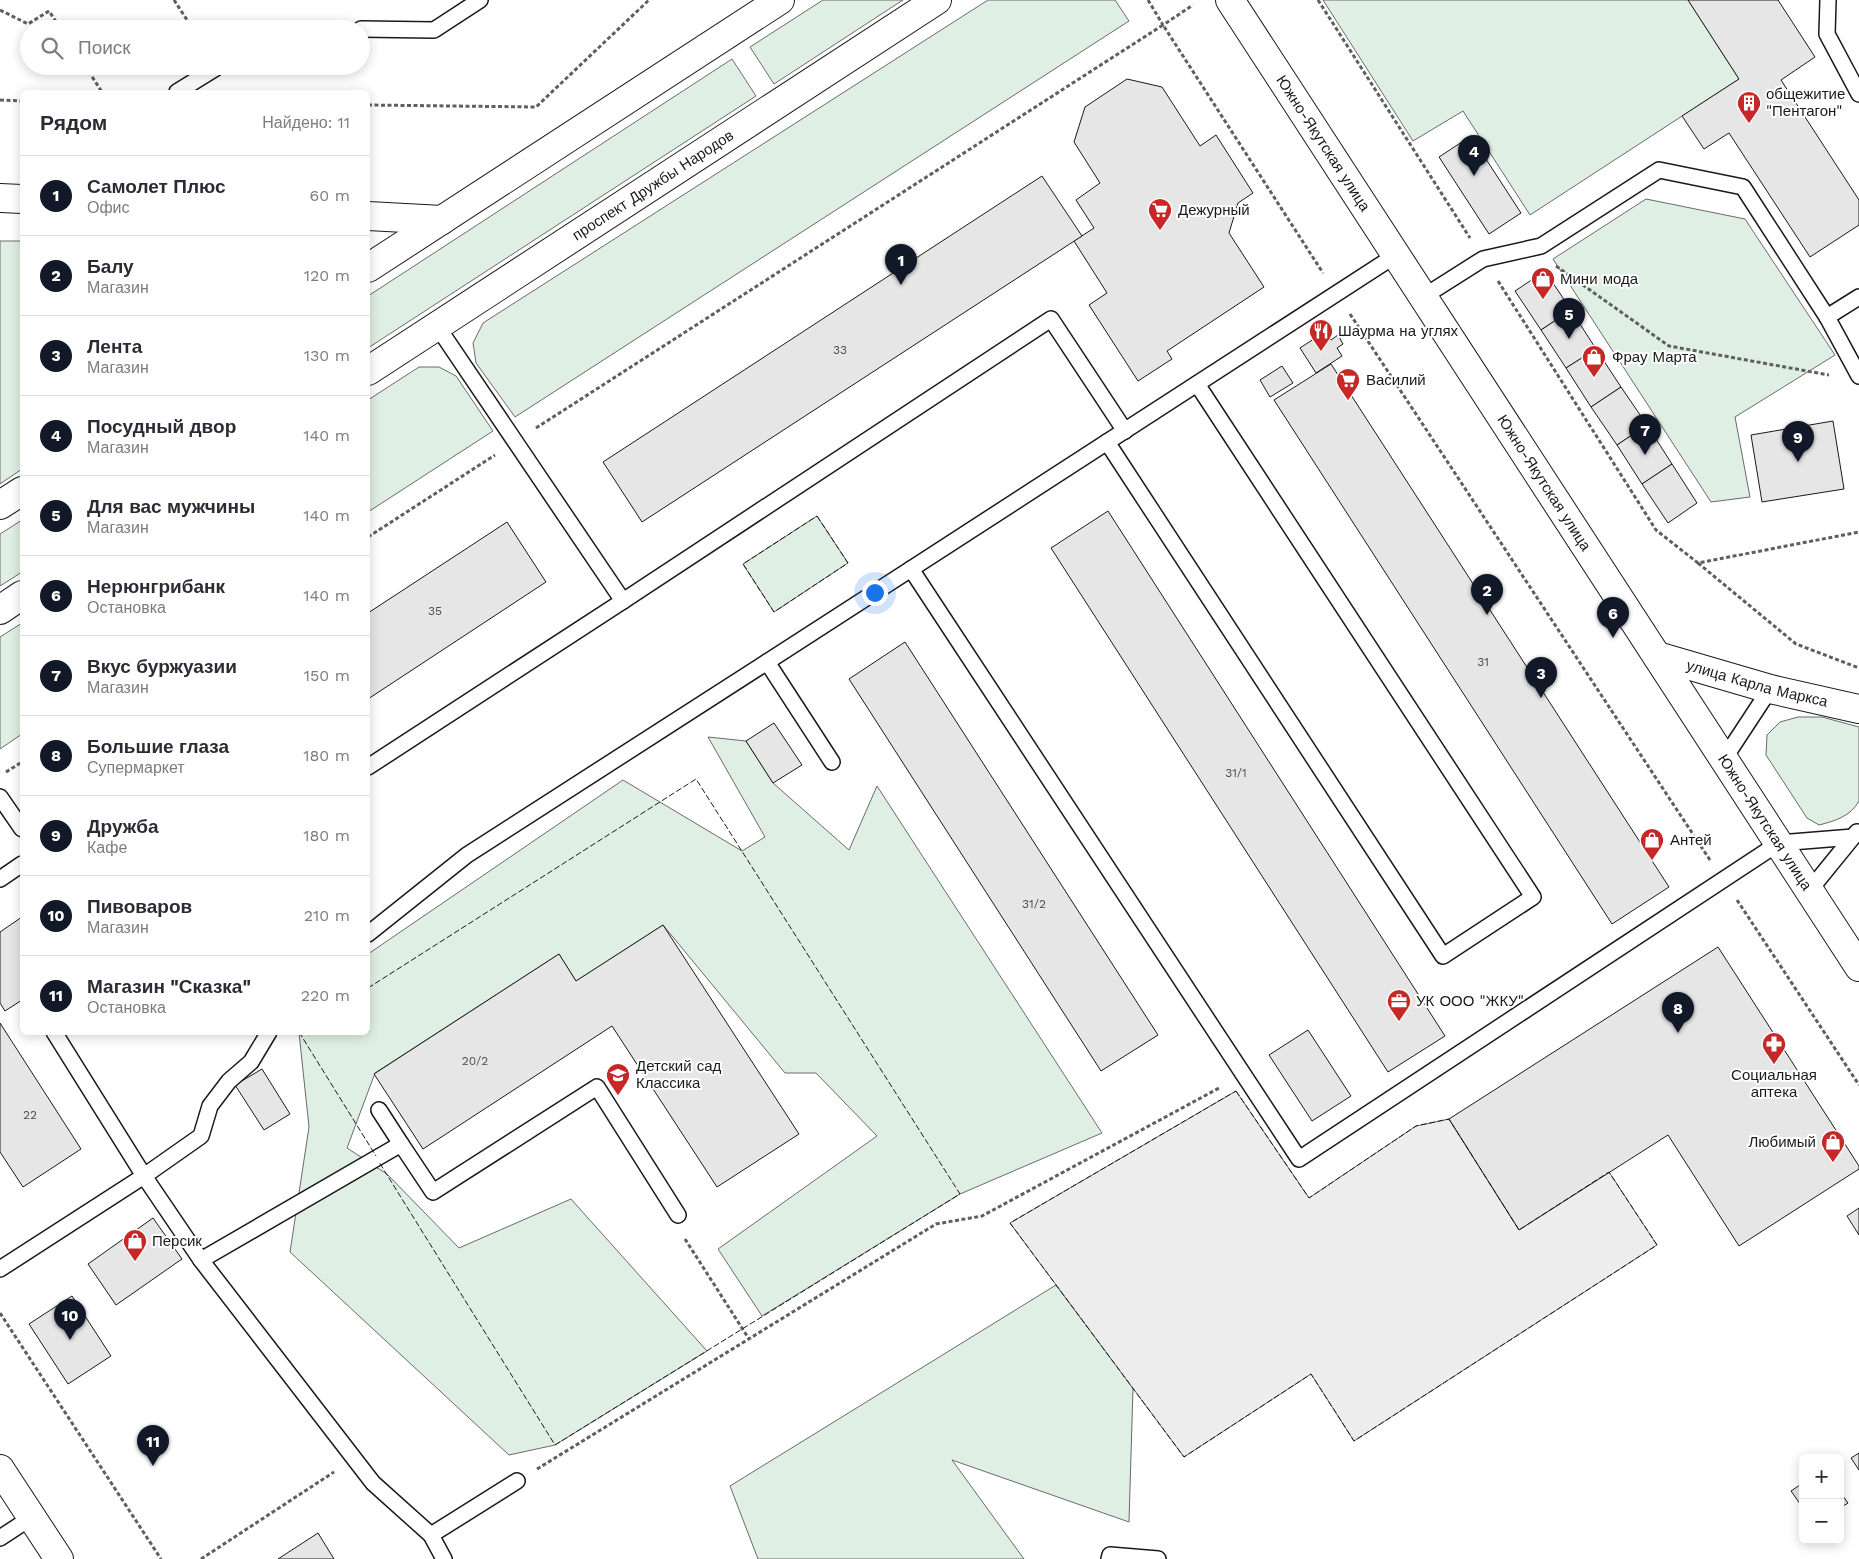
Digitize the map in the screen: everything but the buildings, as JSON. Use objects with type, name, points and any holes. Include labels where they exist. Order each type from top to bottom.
[{"type":"street","points":[[370,267],[780,0]]},
{"type":"street","name":"проспект Дружбы Народов","points":[[370,370],[937,0]]},
{"type":"street","name":"Южно-Якутская улица","points":[[1230,0],[1859,967]]},
{"type":"street","points":[[0,198],[20,198]]},
{"type":"street","points":[[370,216],[442,220]]},
{"type":"street","points":[[0,505],[20,492]]},
{"type":"street","points":[[0,610],[20,596]]},
{"type":"street","name":"улица Карла Маркса","points":[[1656,656],[1770,689],[1859,708]]},
{"type":"street","points":[[0,1469],[60,1559]]},
{"type":"lane","points":[[370,29],[434,30],[480,0]]},
{"type":"lane","points":[[1828,0],[1827,34],[1859,94]]},
{"type":"lane","points":[[180,90],[204,75]]},
{"type":"lane","points":[[1423,297],[1483,259],[1541,246],[1659,170],[1743,187],[1827,318],[1859,376]]},
{"type":"lane","points":[[370,932],[467,855],[1396,255]]},
{"type":"lane","points":[[1827,318],[1859,297]]},
{"type":"lane","points":[[370,766],[1051,319],[1125,431]]},
{"type":"lane","points":[[437,326],[622,601]]},
{"type":"lane","points":[[1107,442],[1443,956],[1532,897],[1197,384]]},
{"type":"lane","points":[[911,569],[1299,1159],[1778,843],[1856,833]]},
{"type":"lane","points":[[767,662],[832,762]]},
{"type":"lane","points":[[1724,759],[1770,689]]},
{"type":"lane","points":[[0,797],[20,825]]},
{"type":"lane","points":[[1809,891],[1856,833]]},
{"type":"lane","points":[[0,879],[20,865]]},
{"type":"lane","points":[[56,1035],[144,1176],[201,1260],[373,1483],[430,1535],[444,1559]]},
{"type":"lane","points":[[0,1269],[144,1176],[201,1136],[210,1106],[229,1081],[250,1062],[267,1035]]},
{"type":"lane","points":[[379,1110],[432,1192],[597,1088],[678,1215]]},
{"type":"lane","points":[[201,1260],[401,1144]]},
{"type":"lane","points":[[430,1535],[517,1481]]},
{"type":"lane","points":[[0,1538],[32,1517]]},
{"type":"lane","points":[[1109,1559],[1110,1555],[1158,1559]]},
{"type":"path","points":[[174,0],[186,20]]},
{"type":"path","points":[[370,105],[536,107],[649,0]]},
{"type":"path","points":[[1148,0],[1336,294],[1859,1085]]},
{"type":"path","points":[[1318,0],[1656,530],[1796,644],[1859,668]]},
{"type":"path","points":[[370,537],[1193,5]]},
{"type":"path","points":[[0,10],[20,20]]},
{"type":"path","points":[[34,20],[49,11],[55,20]]},
{"type":"path","points":[[91,75],[101,90]]},
{"type":"path","points":[[0,100],[20,101]]},
{"type":"path","points":[[1550,265],[1558,267],[1669,346],[1830,375]]},
{"type":"path","points":[[1499,283],[1507,278]]},
{"type":"path","points":[[1698,563],[1859,532]]},
{"type":"path","points":[[0,776],[20,763]]},
{"type":"path","points":[[517,1481],[936,1224],[982,1216],[1243,1075]]},
{"type":"path","points":[[678,1215],[683,1235],[749,1339]]},
{"type":"path","points":[[0,1313],[161,1559]]},
{"type":"path","points":[[201,1559],[354,1459]]},
{"type":"green space","points":[[823,0],[903,0],[774,84],[750,47]]},
{"type":"green space","points":[[988,0],[1115,0],[1129,21],[515,417],[476,363],[473,343],[483,323]]},
{"type":"green space","points":[[1323,0],[1688,0],[1739,79],[1530,215],[1463,111],[1413,141]]},
{"type":"green space","points":[[732,59],[756,96],[370,347],[370,295]]},
{"type":"green space","points":[[1646,199],[1745,219],[1835,355],[1735,417],[1750,497],[1711,502],[1553,259]]},
{"type":"green space","points":[[0,241],[20,241],[20,470],[0,484]]},
{"type":"green space","points":[[419,367],[439,367],[456,376],[493,431],[370,511],[370,399]]},
{"type":"green space","points":[[817,516],[848,563],[774,612],[743,564]]},
{"type":"green space","points":[[20,521],[20,573],[0,586],[0,534]]},
{"type":"green space","points":[[20,624],[20,735],[0,749],[0,637]]},
{"type":"green space","points":[[1798,717],[1822,717],[1859,727],[1859,801],[1852,811],[1837,820],[1819,825],[1807,818],[1766,755],[1767,735],[1780,722]]},
{"type":"green space","points":[[708,737],[746,741],[773,783],[849,850],[877,786],[1102,1133],[960,1194],[762,1316],[718,1249],[877,1136],[816,1073],[785,1073],[663,925],[576,981],[559,954],[375,1073],[347,1148],[387,1174],[459,1248],[571,1199],[707,1351],[555,1445],[509,1455],[290,1252],[309,1127],[299,1035],[370,1035],[370,953],[623,780],[742,851],[765,837]]},
{"type":"green space","points":[[1056,1285],[1133,1388],[1129,1522],[952,1460],[1024,1559],[758,1559],[730,1486]]},
{"type":"shaded area","points":[[1236,1091],[1309,1198],[1416,1126],[1449,1119],[1519,1229],[1609,1172],[1657,1245],[1354,1441],[1311,1374],[1184,1457],[1010,1223]]},
{"type":"fence","points":[[817,516],[848,563],[774,612],[743,564],[817,516]]},
{"type":"fence","points":[[370,987],[696,779],[960,1194],[555,1445],[379,1162]]},
{"type":"fence","points":[[301,1035],[376,1156]]},
{"type":"fence","points":[[1236,1091],[1309,1198],[1416,1126],[1449,1119],[1519,1230],[1609,1172],[1657,1245],[1354,1441],[1311,1374],[1184,1457],[1010,1223],[1236,1091]]},
{"type":"place","name":"общежитие \"Пентагон\"","points":[[1749,124]]},
{"type":"place","name":"Посудный двор","points":[[1474,176]]},
{"type":"place","name":"Дежурный","points":[[1160,231]]},
{"type":"place","name":"Самолет Плюс","points":[[901,285]]},
{"type":"place","name":"Мини мода","points":[[1543,300]]},
{"type":"place","name":"Для вас мужчины","points":[[1569,339]]},
{"type":"place","name":"Шаурма на углях","points":[[1321,352]]},
{"type":"place","name":"Фрау Марта","points":[[1594,378]]},
{"type":"place","name":"Василий","points":[[1348,401]]},
{"type":"place","name":"Вкус буржуазии","points":[[1645,455]]},
{"type":"place","name":"Дружба","points":[[1798,462]]},
{"type":"place","name":"Балу","points":[[1487,615]]},
{"type":"place","name":"Нерюнгрибанк","points":[[1613,638]]},
{"type":"place","name":"Лента","points":[[1541,698]]},
{"type":"place","name":"Антей","points":[[1652,861]]},
{"type":"place","name":"УК ООО \"ЖКУ\"","points":[[1399,1022]]},
{"type":"place","name":"Большие глаза","points":[[1678,1033]]},
{"type":"place","name":"Социальная аптека","points":[[1774,1065]]},
{"type":"place","name":"Детский сад Классика","points":[[618,1096]]},
{"type":"place","name":"Любимый","points":[[1833,1163]]},
{"type":"place","name":"Персик","points":[[135,1262]]},
{"type":"place","name":"Пивоваров","points":[[70,1340]]},
{"type":"place","name":"Магазин \"Сказка\"","points":[[153,1466]]}]
